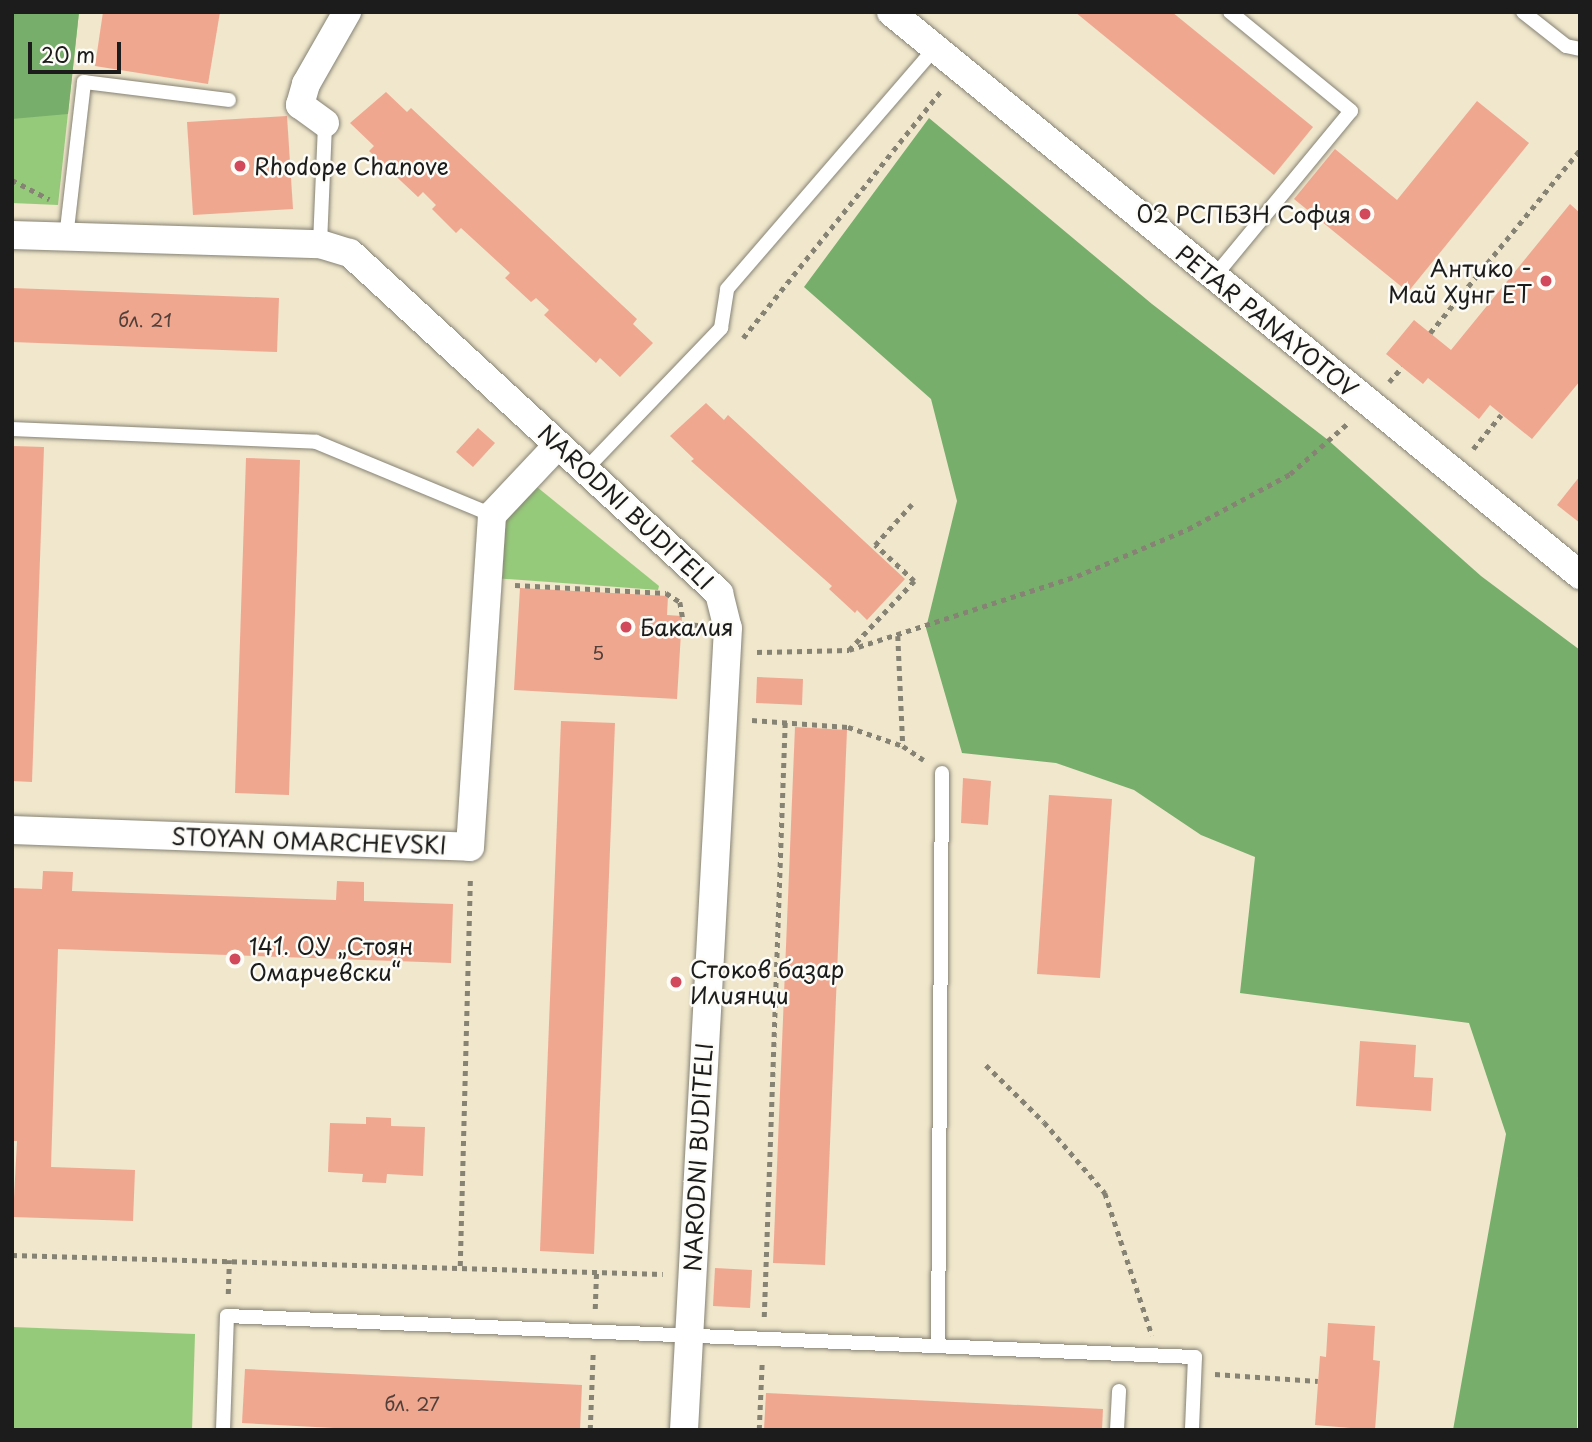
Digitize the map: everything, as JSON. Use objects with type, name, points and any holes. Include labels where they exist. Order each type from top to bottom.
[{"type":"street","points":[[325,122],[300,105],[306,84],[347,12]]},
{"type":"street","name":"PETAR PANAYOTOV","points":[[891,12],[1580,575]]},
{"type":"street","name":"NARODNI BUDITELI","points":[[12,235],[320,244],[351,253],[719,593],[728,628],[684,1430]]},
{"type":"street","points":[[492,515],[558,445]]},
{"type":"street","name":"STOYAN OMARCHEVSKI","points":[[12,830],[470,847],[492,515]]},
{"type":"lane","points":[[1214,277],[1352,111],[1230,12]]},
{"type":"lane","points":[[1523,12],[1566,46],[1580,49]]},
{"type":"lane","points":[[585,470],[721,328],[727,289],[935,48]]},
{"type":"lane","points":[[66,238],[84,82],[229,100]]},
{"type":"lane","points":[[320,244],[325,122]]},
{"type":"lane","points":[[12,429],[316,442],[492,515]]},
{"type":"lane","points":[[938,1345],[942,773]]},
{"type":"lane","points":[[223,1430],[227,1316],[689,1332],[1195,1357],[1192,1430]]},
{"type":"lane","points":[[1117,1430],[1119,1391]]},
{"type":"path","points":[[738,344],[959,68]]},
{"type":"path","points":[[1430,334],[1580,150]]},
{"type":"path","points":[[12,180],[69,209]]},
{"type":"path","points":[[754,652],[849,650],[1077,576],[1188,529],[1290,474],[1370,404]]},
{"type":"path","points":[[1454,472],[1501,415]]},
{"type":"path","points":[[849,650],[914,581],[875,545],[912,504]]},
{"type":"path","points":[[487,583],[666,593],[680,603],[684,624],[728,628]]},
{"type":"path","points":[[898,636],[903,746]]},
{"type":"path","points":[[723,719],[848,727],[903,746],[942,773]]},
{"type":"path","points":[[759,1430],[785,722]]},
{"type":"path","points":[[460,1266],[470,847]]},
{"type":"path","points":[[986,1065],[1044,1122],[1105,1193],[1151,1330],[1154,1355]]},
{"type":"path","points":[[12,1255],[460,1266],[692,1275]]},
{"type":"path","points":[[227,1316],[229,1260]]},
{"type":"path","points":[[1194,1373],[1318,1381]]},
{"type":"green space","points":[[12,12],[79,12],[58,205],[12,203]]},
{"type":"green space","points":[[12,12],[79,12],[68,114],[12,119]]},
{"type":"green space","points":[[929,118],[1152,304],[1328,440],[1481,576],[1580,650],[1577,1430],[1453,1430],[1506,1134],[1469,1023],[1240,993],[1255,857],[1201,835],[1134,790],[1056,763],[962,753],[926,628],[957,501],[931,399],[804,287]]},
{"type":"green space","points":[[537,487],[659,586],[658,590],[493,578],[501,512]]},
{"type":"green space","points":[[12,1327],[195,1334],[192,1430],[12,1430]]},
{"type":"building","points":[[103,12],[220,12],[208,84],[95,66]]},
{"type":"building","points":[[1075,12],[1172,12],[1313,127],[1274,175]]},
{"type":"building","points":[[386,92],[407,112],[411,108],[637,319],[633,324],[653,343],[620,377],[600,358],[596,363],[544,315],[549,310],[536,298],[531,302],[505,278],[510,273],[461,228],[456,233],[432,209],[436,205],[423,192],[418,197],[369,151],[374,146],[350,123]]},
{"type":"building","points":[[1477,101],[1529,143],[1408,292],[1294,199],[1335,149],[1397,200]]},
{"type":"building","name":"Rhodope Chanove","points":[[287,116],[293,209],[193,215],[187,122]]},
{"type":"building","points":[[1570,204],[1580,213],[1580,381],[1532,439],[1490,405],[1479,419],[1428,378],[1423,384],[1386,354],[1414,320],[1451,350]]},
{"type":"building","points":[[12,288],[279,298],[277,352],[12,342]]},
{"type":"building","points":[[706,403],[724,420],[728,415],[905,579],[867,620],[857,610],[855,613],[829,589],[832,586],[691,461],[694,459],[670,436]]},
{"type":"building","points":[[478,428],[495,443],[473,467],[456,452]]},
{"type":"building","points":[[12,446],[44,447],[32,782],[12,781]]},
{"type":"building","points":[[246,458],[300,460],[289,795],[235,793]]},
{"type":"building","points":[[1580,476],[1580,523],[1557,505]]},
{"type":"building","points":[[520,588],[668,596],[667,615],[682,616],[677,699],[514,690]]},
{"type":"building","points":[[757,677],[803,679],[802,705],[756,703]]},
{"type":"building","points":[[561,721],[615,723],[594,1254],[540,1251]]},
{"type":"building","points":[[795,727],[847,730],[825,1265],[773,1263]]},
{"type":"building","points":[[963,778],[991,781],[988,825],[961,823]]},
{"type":"building","points":[[1049,795],[1112,799],[1100,978],[1037,974]]},
{"type":"building","points":[[43,871],[73,872],[72,891],[336,900],[337,881],[364,882],[364,901],[453,904],[451,963],[58,949],[51,1167],[135,1170],[133,1221],[13,1217],[17,1141],[12,1141],[12,888],[42,889]]},
{"type":"building","points":[[1360,1041],[1416,1045],[1414,1077],[1433,1078],[1431,1111],[1356,1106]]},
{"type":"building","points":[[366,1117],[391,1118],[391,1126],[425,1127],[423,1176],[387,1174],[386,1183],[362,1182],[363,1174],[328,1172],[330,1123],[366,1124]]},
{"type":"building","points":[[715,1268],[752,1270],[750,1308],[713,1306]]},
{"type":"building","points":[[1328,1323],[1375,1326],[1373,1360],[1380,1361],[1375,1430],[1315,1425],[1320,1356],[1326,1357]]},
{"type":"building","points":[[245,1369],[582,1385],[580,1430],[372,1430],[242,1423]]},
{"type":"building","points":[[766,1393],[1103,1409],[1102,1430],[764,1430]]},
{"type":"place","name":"Rhodope Chanove","points":[[240,166]]},
{"type":"place","name":"02 РСПБЗН София","points":[[1365,214]]},
{"type":"place","name":"Антико - Май Хунг ЕТ","points":[[1546,281]]},
{"type":"place","name":"Бакалия","points":[[626,627]]},
{"type":"place","name":"141. ОУ „Стоян Омарчевски“","points":[[235,959]]},
{"type":"place","name":"Стоков базар Илиянци","points":[[676,982]]}]
